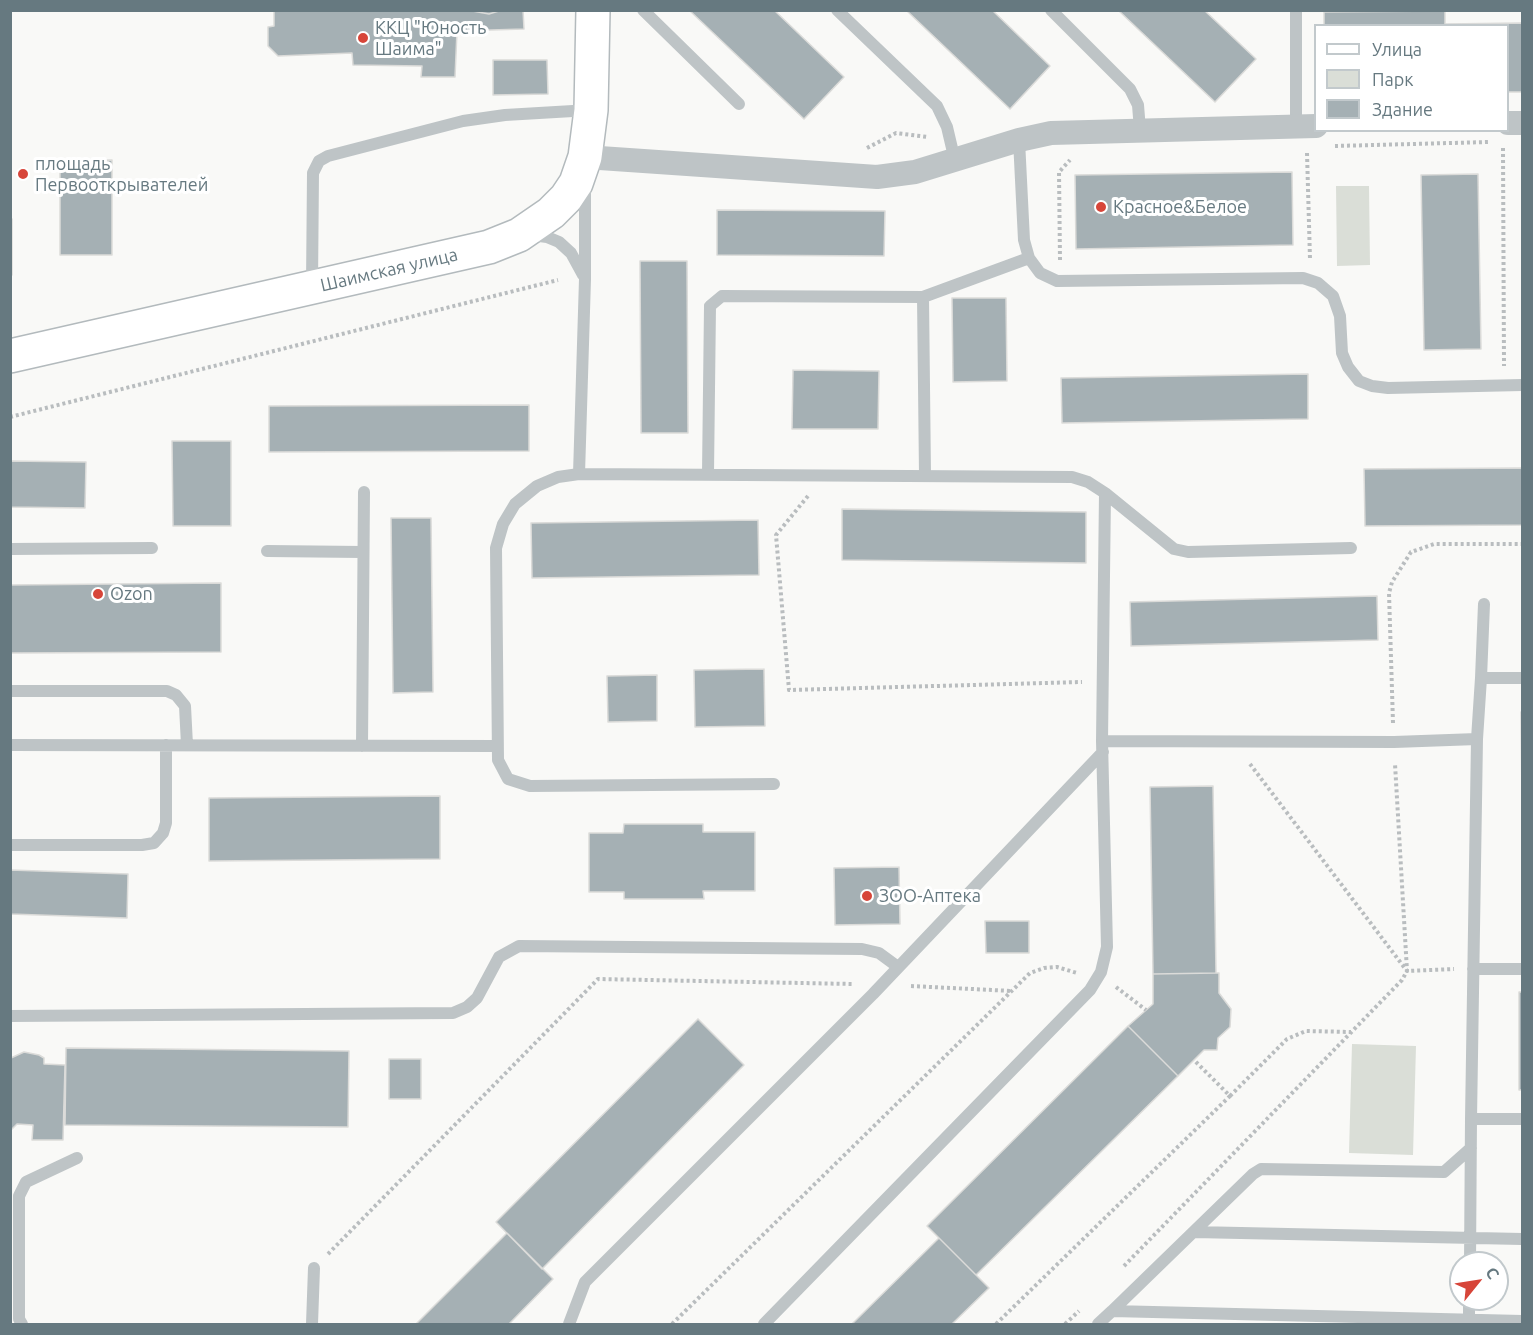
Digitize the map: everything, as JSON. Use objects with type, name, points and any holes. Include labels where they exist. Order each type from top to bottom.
[{"type":"main road","name":"Шаимская улица","points":[[10,356],[489,247],[519,235],[551,213],[566,198],[576,183],[585,157],[591,110],[593,10]]},
{"type":"street","points":[[585,157],[877,177],[915,172],[1019,140],[1077,131],[1306,133]]},
{"type":"lane","points":[[643,10],[738,104]]},
{"type":"lane","points":[[837,10],[937,106],[947,127],[956,161]]},
{"type":"lane","points":[[1052,10],[1130,89],[1138,105],[1140,130]]},
{"type":"lane","points":[[1296,10],[1306,133]]},
{"type":"lane","points":[[312,288],[313,172],[319,161],[328,156],[463,121],[591,110]]},
{"type":"lane","points":[[1019,140],[1024,240],[1029,258],[1040,273],[1057,280],[1303,278],[1318,283],[1333,296],[1340,316],[1342,353],[1347,367],[1359,381],[1372,387],[1388,388],[1522,385]]},
{"type":"lane","points":[[579,474],[585,279],[585,157]]},
{"type":"lane","points":[[519,235],[547,237],[559,242],[571,253],[585,279]]},
{"type":"lane","points":[[708,473],[710,306],[722,296],[923,297],[1029,258]]},
{"type":"lane","points":[[923,297],[925,475]]},
{"type":"lane","points":[[774,784],[519,784],[508,779],[501,769],[497,746],[496,548],[503,524],[515,504],[537,486],[558,477],[579,474],[1072,477],[1106,493],[1174,549],[1188,552],[1351,548]]},
{"type":"lane","points":[[362,746],[364,492]]},
{"type":"lane","points":[[764,1324],[1090,990],[1096,980],[1107,947],[1102,747],[1106,493]]},
{"type":"lane","points":[[10,549],[152,548]]},
{"type":"lane","points":[[267,551],[362,552]]},
{"type":"lane","points":[[1470,1251],[1477,740],[1484,604]]},
{"type":"lane","points":[[1481,678],[1522,678]]},
{"type":"lane","points":[[10,691],[167,691],[176,695],[185,706],[187,745]]},
{"type":"lane","points":[[568,1324],[585,1281],[883,984],[1102,747],[1233,741],[1477,740]]},
{"type":"lane","points":[[10,745],[497,746]]},
{"type":"lane","points":[[10,845],[142,845],[154,843],[163,833],[166,823],[166,745]]},
{"type":"lane","points":[[10,1016],[453,1013],[467,1007],[477,998],[499,957],[519,946],[862,949],[879,953],[898,967]]},
{"type":"lane","points":[[1473,969],[1522,969]]},
{"type":"lane","points":[[1471,1119],[1522,1119]]},
{"type":"lane","points":[[1098,1324],[1253,1174],[1261,1169],[1444,1172],[1471,1148]]},
{"type":"lane","points":[[22,1324],[19,1319],[19,1196],[26,1182],[77,1158]]},
{"type":"lane","points":[[1194,1232],[1522,1239]]},
{"type":"lane","points":[[312,1324],[314,1268]]},
{"type":"lane","points":[[1112,1311],[1469,1323],[1522,1321]]},
{"type":"path","points":[[1504,374],[1505,132]]},
{"type":"path","points":[[1306,133],[1310,265]]},
{"type":"path","points":[[1330,146],[1491,142]]},
{"type":"path","points":[[1060,268],[1059,172],[1077,152]]},
{"type":"path","points":[[10,417],[558,280]]},
{"type":"path","points":[[830,474],[776,535],[789,690],[1104,681]]},
{"type":"path","points":[[1122,1268],[1402,980],[1407,971],[1394,742],[1389,593],[1392,582],[1411,552],[1434,544],[1522,544]]},
{"type":"path","points":[[1233,741],[1407,971]]},
{"type":"path","points":[[672,1324],[1030,973],[1044,968],[1057,967],[1116,987],[1146,1010]]},
{"type":"path","points":[[1407,971],[1473,969]]},
{"type":"path","points":[[314,1268],[597,978],[883,984],[1012,992]]},
{"type":"path","points":[[996,1324],[1287,1039],[1306,1031],[1351,1032]]},
{"type":"path","points":[[1194,1060],[1230,1096]]},
{"type":"path","points":[[1065,1324],[1082,1308]]},
{"type":"green space","points":[[1336,186],[1369,186],[1370,265],[1337,266]]},
{"type":"green space","points":[[1352,1044],[1416,1046],[1413,1155],[1349,1153]]},
{"type":"building","name":"ККЦ \"Юность Шаима\"","points":[[274,10],[467,10],[489,14],[502,10],[523,10],[524,29],[457,31],[455,77],[421,77],[422,66],[353,65],[352,53],[278,56],[268,46],[268,27],[274,26]]},
{"type":"building","points":[[467,10],[502,10],[489,14]]},
{"type":"building","points":[[689,10],[774,10],[844,77],[804,119]]},
{"type":"building","points":[[906,10],[992,10],[1050,66],[1010,109]]},
{"type":"building","points":[[1118,10],[1204,10],[1256,59],[1215,102]]},
{"type":"building","points":[[1445,11],[1445,24],[1324,24],[1324,12]]},
{"type":"building","points":[[1522,23],[1522,92],[1509,92],[1509,24],[1445,24]]},
{"type":"building","points":[[493,60],[547,60],[548,94],[493,95]]},
{"type":"building","points":[[112,160],[112,255],[60,255],[60,161]]},
{"type":"building","points":[[1292,172],[1293,245],[1076,249],[1075,175]]},
{"type":"building","points":[[1478,174],[1481,349],[1424,350],[1421,175]]},
{"type":"building","points":[[717,210],[885,211],[884,256],[717,255]]},
{"type":"building","points":[[10,219],[12,219],[12,275],[10,275]]},
{"type":"building","points":[[640,261],[687,261],[688,433],[641,433]]},
{"type":"building","points":[[952,298],[1006,298],[1007,381],[953,382]]},
{"type":"building","points":[[793,370],[879,371],[878,429],[792,429]]},
{"type":"building","points":[[1308,374],[1308,419],[1062,423],[1061,378]]},
{"type":"building","points":[[529,405],[529,451],[269,452],[269,406]]},
{"type":"building","points":[[172,441],[231,441],[231,526],[173,526]]},
{"type":"building","points":[[10,461],[86,462],[85,508],[10,507]]},
{"type":"building","points":[[1522,468],[1522,525],[1365,526],[1364,469]]},
{"type":"building","points":[[842,509],[1086,512],[1086,563],[842,560]]},
{"type":"building","points":[[391,518],[431,518],[433,692],[393,693]]},
{"type":"building","points":[[758,520],[759,575],[532,578],[531,523]]},
{"type":"building","points":[[221,583],[221,652],[10,653],[10,585]]},
{"type":"building","points":[[1377,596],[1378,640],[1131,646],[1130,602]]},
{"type":"building","points":[[764,669],[765,726],[695,727],[694,670]]},
{"type":"building","points":[[657,675],[657,721],[608,722],[607,676]]},
{"type":"building","points":[[1521,712],[1522,712],[1522,798]]},
{"type":"building","points":[[1213,786],[1216,973],[1153,974],[1150,787]]},
{"type":"building","points":[[440,796],[440,859],[209,861],[209,798]]},
{"type":"building","points":[[624,824],[703,824],[703,832],[755,832],[755,891],[703,891],[704,899],[624,899],[624,892],[589,892],[589,833],[623,833]]},
{"type":"building","name":"ЗОО-Аптека","points":[[899,867],[900,924],[835,925],[834,868]]},
{"type":"building","points":[[10,870],[128,874],[127,918],[10,914]]},
{"type":"building","points":[[985,921],[1029,921],[1029,953],[986,953]]},
{"type":"building","points":[[1219,973],[1219,993],[1231,1009],[1230,1027],[1218,1038],[1217,1050],[1204,1050],[1178,1076],[1128,1026],[1153,1004],[1153,974]]},
{"type":"building","points":[[1519,992],[1522,992],[1522,1090],[1519,1090]]},
{"type":"building","points":[[698,1019],[744,1065],[542,1269],[496,1222]]},
{"type":"building","points":[[1128,1026],[1178,1076],[976,1275],[927,1226]]},
{"type":"building","points":[[66,1048],[349,1051],[348,1127],[65,1125]]},
{"type":"building","points":[[24,1052],[44,1058],[44,1064],[65,1065],[63,1140],[32,1140],[33,1125],[17,1124],[10,1131],[11,1058]]},
{"type":"building","points":[[389,1059],[421,1059],[421,1099],[389,1099]]},
{"type":"building","points":[[507,1233],[553,1279],[509,1324],[416,1324]]},
{"type":"building","points":[[939,1238],[989,1288],[952,1324],[852,1324]]},
{"type":"place","name":"ККЦ \"Юность Шаима\"","points":[[363,38]]},
{"type":"place","name":"площадь Первооткрывателей","points":[[23,174]]},
{"type":"place","name":"Красное&Белое","points":[[1101,207]]},
{"type":"place","name":"Ozon","points":[[98,594]]},
{"type":"place","name":"ЗОО-Аптека","points":[[867,896]]}]
